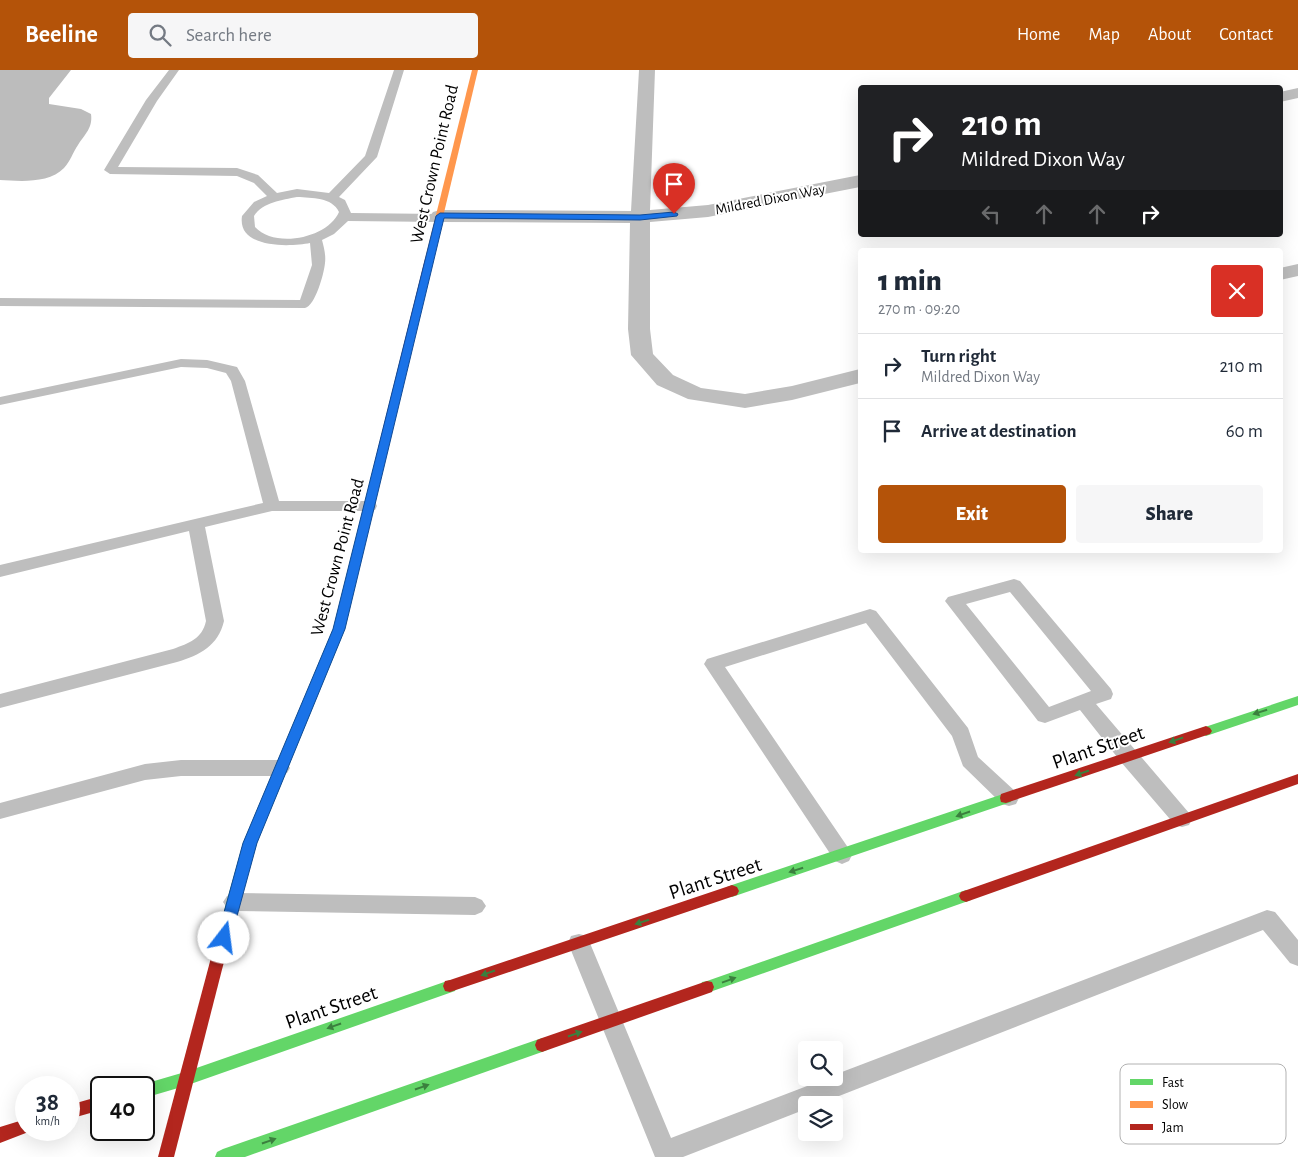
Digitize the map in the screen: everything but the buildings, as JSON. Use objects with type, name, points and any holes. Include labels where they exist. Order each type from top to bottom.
[{"type":"main road","name":"West Crown Point Road","points":[[166,1157],[185,1079],[250,843],[339,629],[475,70]]},
{"type":"main road","name":"Plant Street","points":[[155,1088],[1298,700]]},
{"type":"main road","points":[[223,1157],[1298,779]]},
{"type":"main road","points":[[0,1135],[15,1130]]},
{"type":"street","points":[[647,70],[640,217],[639,329],[642,355],[664,380],[696,394],[745,401],[792,393],[858,376]]},
{"type":"street","points":[[1283,96],[1298,93]]},
{"type":"street","name":"Mildred Dixon Way","points":[[440,217],[640,217],[708,211],[858,181]]},
{"type":"street","points":[[1283,273],[1298,270]]},
{"type":"lane","points":[[174,70],[152,100],[110,170],[237,172],[249,174],[266,185],[275,198]]},
{"type":"lane","points":[[332,198],[371,157],[399,70]]},
{"type":"lane","points":[[304,193],[332,198],[344,206],[342,222],[334,230],[315,238],[288,242],[272,241],[258,237],[250,231],[246,223],[248,215],[255,207],[275,198],[304,193]]},
{"type":"lane","points":[[344,217],[440,217]]},
{"type":"lane","points":[[0,302],[305,304],[319,264],[320,254],[315,238]]},
{"type":"lane","points":[[0,400],[181,363],[200,362],[217,364],[232,370],[238,381],[272,506]]},
{"type":"lane","points":[[0,571],[272,506],[369,506]]},
{"type":"lane","points":[[0,701],[177,656],[200,646],[213,634],[215,620],[196,524]]},
{"type":"lane","points":[[1014,585],[1104,694],[1084,702],[1045,716],[954,601],[1014,585]]},
{"type":"lane","points":[[842,855],[713,664],[870,615],[961,733],[970,761],[1009,798]]},
{"type":"lane","points":[[1084,702],[1128,757],[1182,819]]},
{"type":"lane","points":[[0,811],[145,772],[181,768],[280,768]]},
{"type":"lane","points":[[234,902],[475,906]]},
{"type":"lane","points":[[579,943],[611,1021],[661,1155],[1267,919],[1298,956]]},
{"type":"shaded area","points":[[0,70],[71,70],[49,98],[49,104],[81,109],[91,114],[91,123],[68,163],[58,173],[50,177],[34,180],[0,180]]},
{"type":"traffic: fast","points":[[219,954],[250,843],[339,629],[379,465]]},
{"type":"traffic: fast","points":[[1206,731],[1298,700]]},
{"type":"traffic: fast","points":[[732,891],[1006,798]]},
{"type":"traffic: fast","points":[[707,987],[966,896]]},
{"type":"traffic: fast","points":[[155,1088],[450,986]]},
{"type":"traffic: fast","points":[[223,1157],[542,1045]]},
{"type":"traffic: slow","points":[[429,259],[475,70]]},
{"type":"traffic: jam","points":[[379,465],[429,259]]},
{"type":"traffic: jam","points":[[1006,798],[1206,731]]},
{"type":"traffic: jam","points":[[966,896],[1298,779]]},
{"type":"traffic: jam","points":[[450,986],[732,891]]},
{"type":"traffic: jam","points":[[166,1157],[219,954]]},
{"type":"traffic: jam","points":[[542,1045],[707,987]]},
{"type":"traffic: jam","points":[[80,1109],[90,1106]]},
{"type":"traffic: jam","points":[[0,1135],[15,1130]]},
{"type":"route","points":[[224,938],[250,843],[339,629],[440,216],[640,217],[674,214]]}]
